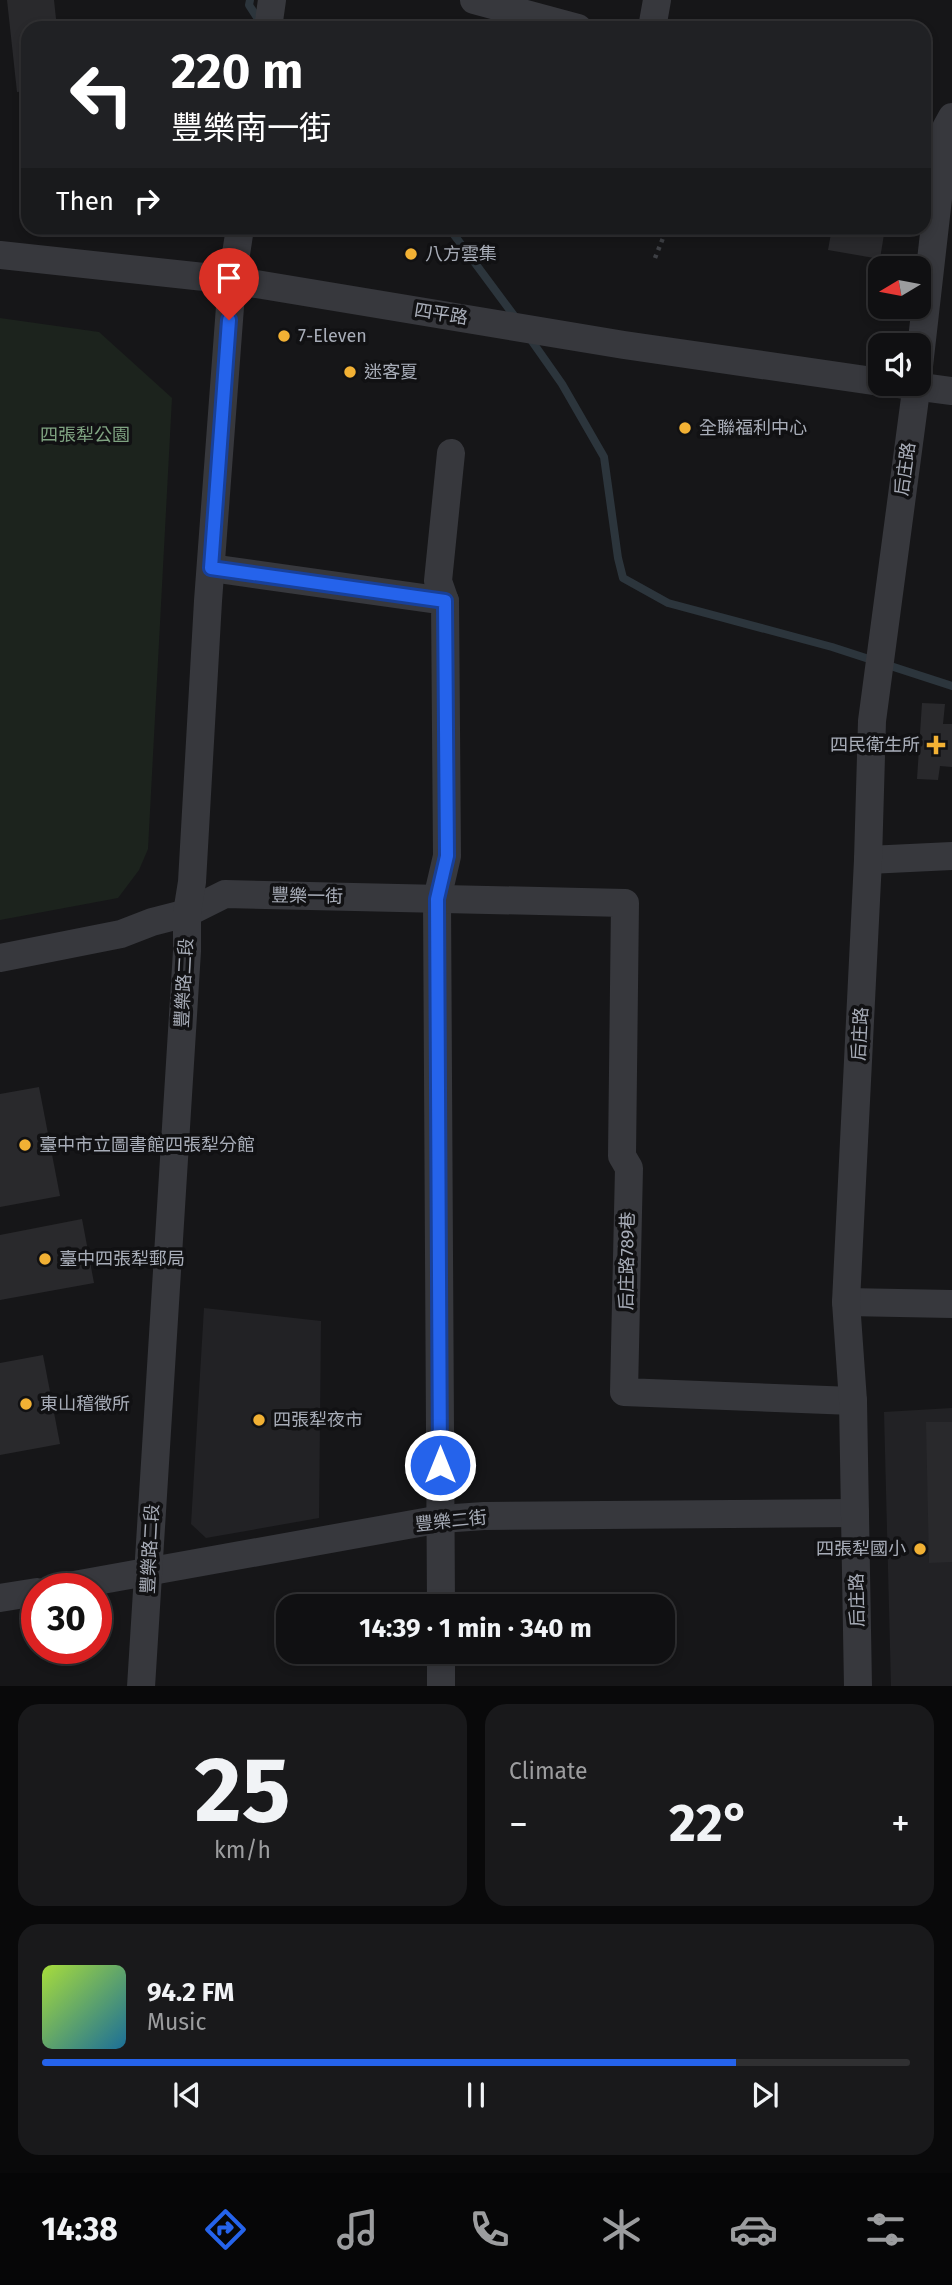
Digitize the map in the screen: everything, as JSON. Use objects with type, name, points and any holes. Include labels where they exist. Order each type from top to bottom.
[{"type":"street","points":[[269,21],[272,0]]},
{"type":"street","points":[[474,0],[552,21]]},
{"type":"street","points":[[653,21],[657,0]]},
{"type":"street","name":"后庄路","points":[[931,208],[941,122]]},
{"type":"street","name":"豐樂路二段","points":[[141,1686],[187,951],[187,913],[192,882],[232,280],[239,235]]},
{"type":"street","name":"后庄路","points":[[916,333],[928,235]]},
{"type":"street","name":"四平路","points":[[0,255],[232,280],[624,345],[868,380]]},
{"type":"street","points":[[931,385],[952,391]]},
{"type":"street","name":"后庄路","points":[[858,1686],[853,1401],[846,1302],[868,860],[872,721],[909,396]]},
{"type":"street","points":[[441,1594],[437,899],[447,856],[445,601],[438,581],[452,453]]},
{"type":"street","points":[[211,568],[445,601]]},
{"type":"street","points":[[868,860],[952,856]]},
{"type":"street","name":"豐樂一街","points":[[0,958],[121,934],[187,913],[225,894],[625,904]]},
{"type":"street","name":"后庄路789巷","points":[[625,904],[622,1156],[629,1168],[624,1392],[853,1401]]},
{"type":"street","points":[[846,1302],[952,1304]]},
{"type":"street","name":"豐樂二街","points":[[112,1578],[441,1519],[484,1516],[855,1513]]},
{"type":"street","points":[[0,1598],[21,1595]]},
{"type":"street","points":[[441,1664],[441,1686]]},
{"type":"path","points":[[655,258],[664,235]]},
{"type":"shaded area","name":"四張犁夜市","points":[[204,1308],[321,1321],[319,1518],[206,1538],[191,1524]]},
{"type":"shaded area","name":"四張犁國小","points":[[952,1408],[952,1686],[891,1686],[884,1412]]},
{"type":"green space","name":"四張犁公園","points":[[0,318],[99,332],[172,398],[148,849],[139,870],[118,898],[0,920]]},
{"type":"building","points":[[7,0],[54,0],[56,21],[21,21],[21,92],[17,92]]},
{"type":"building","points":[[831,235],[884,235],[880,256],[868,257],[828,250]]},
{"type":"building","name":"四民衛生所","points":[[922,703],[945,704],[943,724],[952,724],[952,767],[940,766],[938,780],[917,779]]},
{"type":"building","name":"臺中市立圖書館四張犁分館","points":[[39,1087],[60,1196],[0,1207],[0,1094]]},
{"type":"building","name":"臺中四張犁郵局","points":[[82,1219],[94,1283],[0,1300],[0,1235]]},
{"type":"building","name":"東山稽徵所","points":[[43,1355],[60,1444],[0,1455],[0,1363]]},
{"type":"building","points":[[926,1422],[952,1422],[952,1562],[929,1563]]},
{"type":"waterway","points":[[250,0],[249,5],[259,21]]},
{"type":"waterway","points":[[454,235],[518,321]]},
{"type":"waterway","points":[[529,337],[562,384],[604,457],[623,578],[668,603],[832,647],[952,686]]},
{"type":"place","name":"八方雲集","points":[[411,254]]},
{"type":"place","name":"7-Eleven","points":[[284,336]]},
{"type":"place","name":"迷客夏","points":[[350,372]]},
{"type":"place","name":"全聯福利中心","points":[[685,428]]},
{"type":"place","name":"四民衛生所","points":[[936,745]]},
{"type":"place","name":"臺中市立圖書館四張犁分館","points":[[25,1145]]},
{"type":"place","name":"臺中四張犁郵局","points":[[45,1259]]},
{"type":"place","name":"東山稽徵所","points":[[26,1404]]},
{"type":"place","name":"四張犁夜市","points":[[259,1420]]},
{"type":"place","name":"四張犁國小","points":[[920,1549]]},
{"type":"route","points":[[229,320],[211,568],[445,601],[447,856],[437,899],[440,1465]]}]
